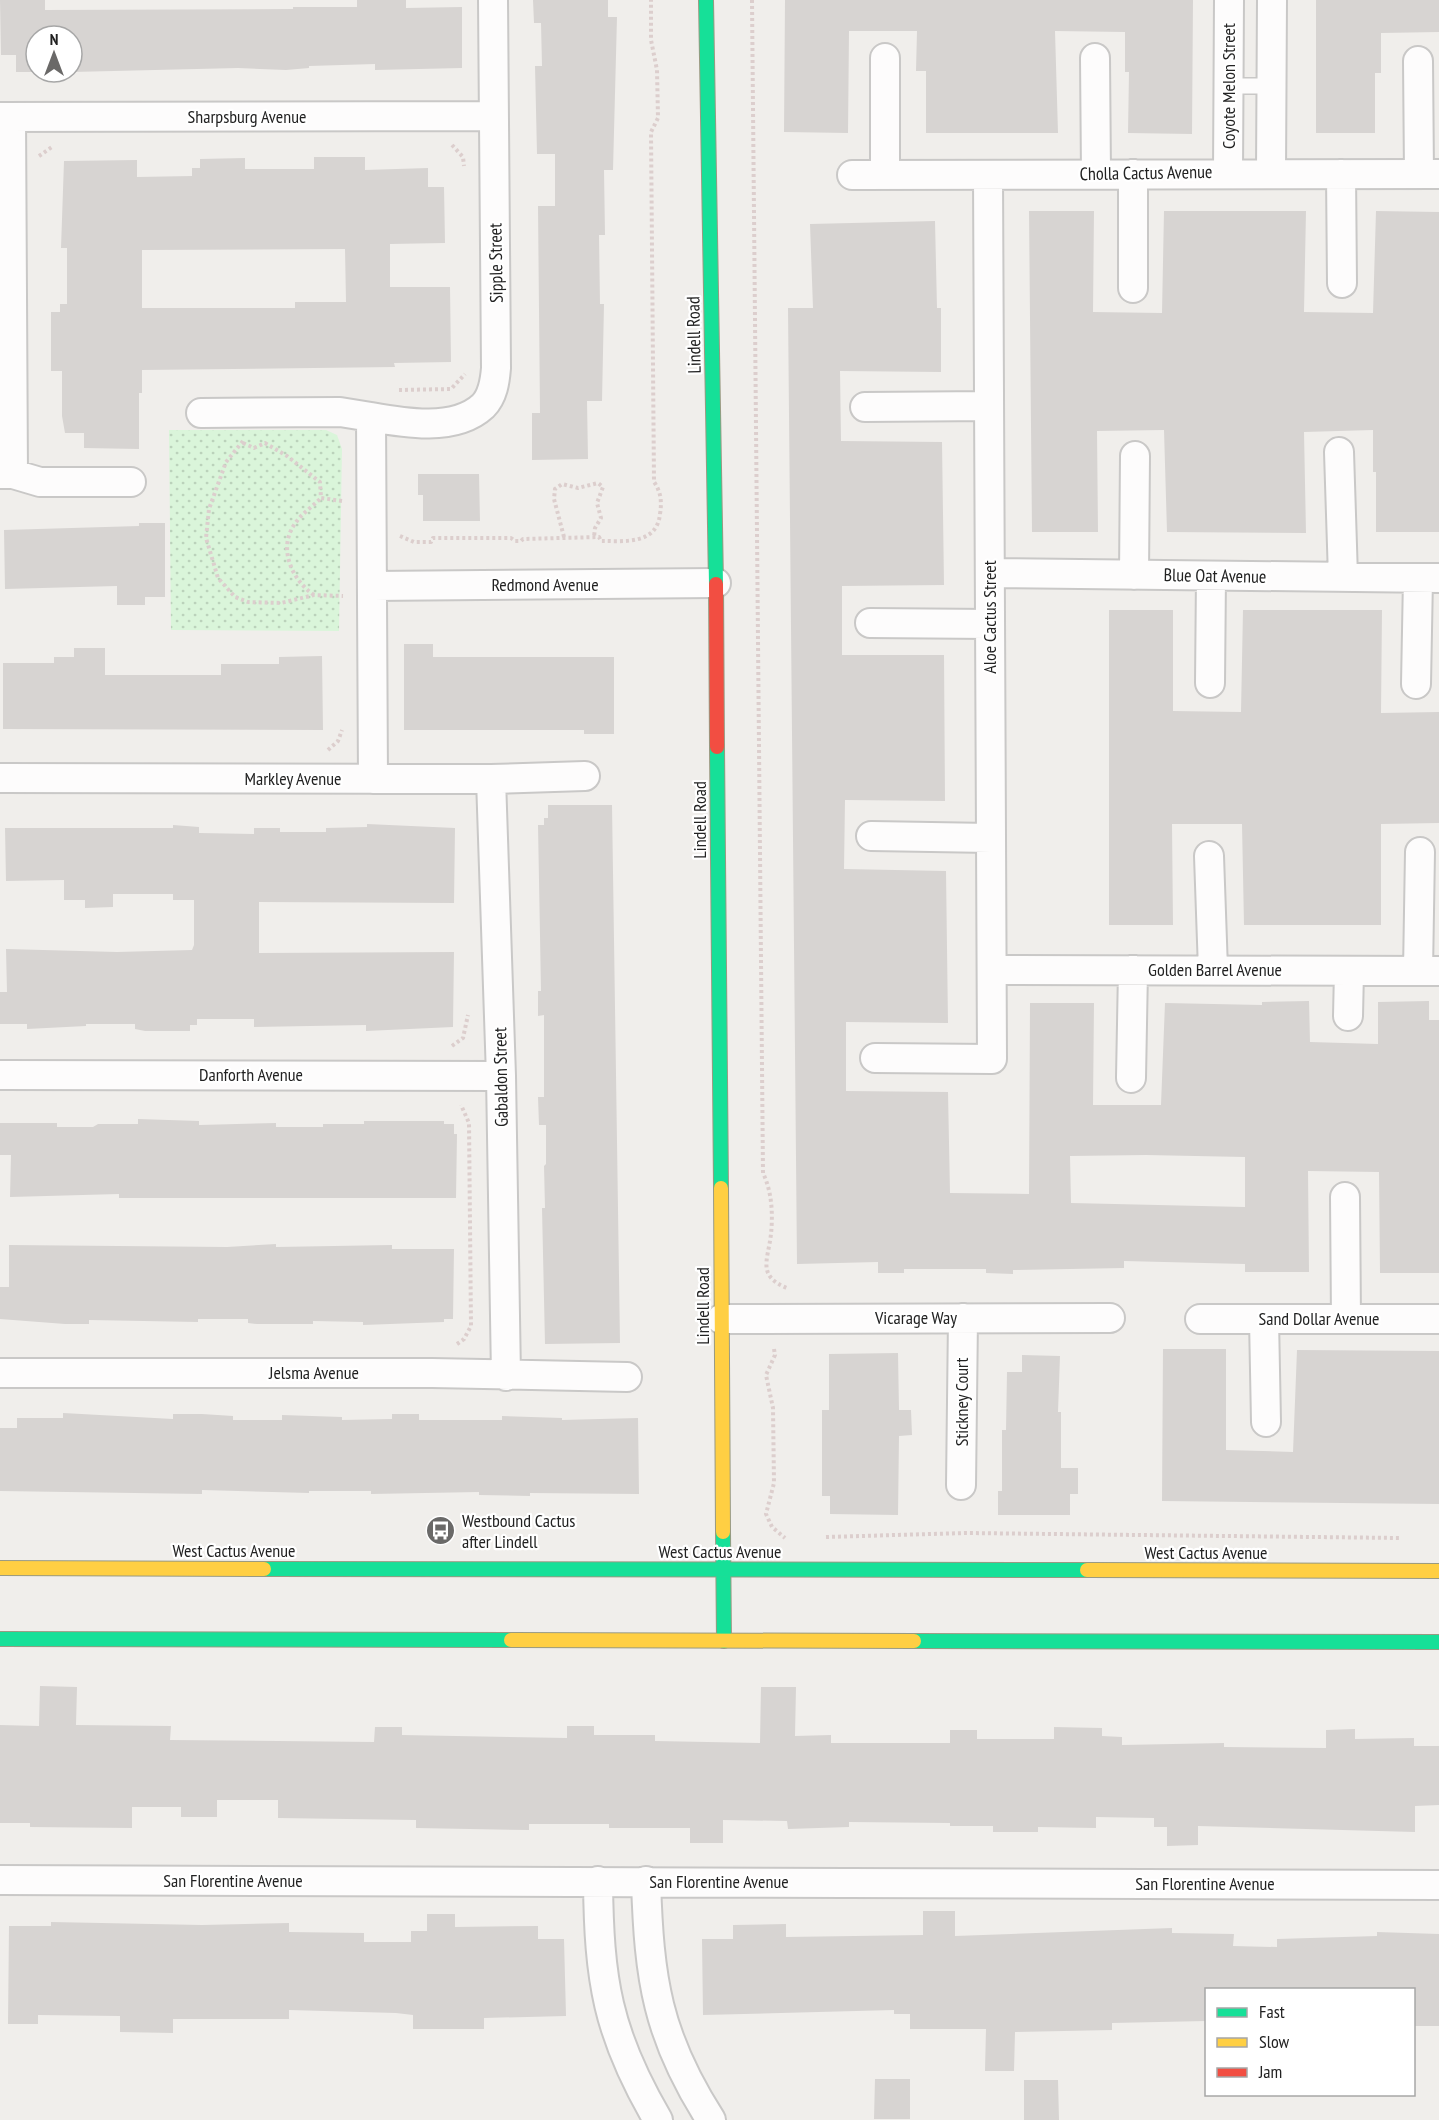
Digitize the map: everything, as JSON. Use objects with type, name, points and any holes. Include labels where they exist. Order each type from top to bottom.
[{"type":"main road","name":"Lindell Road","points":[[706,0],[716,583],[724,1641]]},
{"type":"main road","name":"West Cactus Avenue","points":[[0,1568],[1439,1571]]},
{"type":"main road","points":[[0,1639],[1439,1642]]},
{"type":"street","name":"Sipple Street","points":[[201,413],[340,412],[401,423],[446,422],[465,417],[483,406],[494,389],[496,368],[494,0]]},
{"type":"street","name":"Coyote Melon Street","points":[[1228,172],[1229,0]]},
{"type":"street","points":[[1271,172],[1272,0]]},
{"type":"street","points":[[885,58],[885,175]]},
{"type":"street","points":[[1095,58],[1096,174]]},
{"type":"street","points":[[1418,61],[1429,174]]},
{"type":"street","name":"Sharpsburg Avenue","points":[[5,117],[494,116]]},
{"type":"street","points":[[5,117],[7,474],[40,482],[131,482]]},
{"type":"street","name":"Cholla Cactus Avenue","points":[[852,175],[1228,172],[1429,174]]},
{"type":"street","points":[[1132,288],[1133,174]]},
{"type":"street","points":[[1341,174],[1342,283]]},
{"type":"street","name":"Aloe Cactus Street","points":[[875,1058],[992,1059],[988,175]]},
{"type":"street","points":[[865,407],[989,406]]},
{"type":"street","points":[[371,417],[373,779]]},
{"type":"street","points":[[1339,452],[1343,577]]},
{"type":"street","points":[[1134,575],[1135,456]]},
{"type":"street","name":"Blue Oat Avenue","points":[[990,573],[1428,578]]},
{"type":"street","points":[[1210,683],[1211,576]]},
{"type":"street","points":[[1416,684],[1428,578]]},
{"type":"street","name":"Redmond Avenue","points":[[373,586],[716,583]]},
{"type":"street","points":[[870,623],[990,624]]},
{"type":"street","name":"Markley Avenue","points":[[0,778],[491,779],[585,776]]},
{"type":"street","name":"Gabaldon Street","points":[[491,779],[501,1076],[506,1376]]},
{"type":"street","points":[[871,836],[991,838]]},
{"type":"street","points":[[1420,852],[1428,970]]},
{"type":"street","points":[[1209,856],[1213,970]]},
{"type":"street","name":"Golden Barrel Avenue","points":[[992,970],[1428,970]]},
{"type":"street","points":[[1131,1078],[1132,970]]},
{"type":"street","points":[[1348,1016],[1349,970]]},
{"type":"street","name":"Danforth Avenue","points":[[0,1075],[501,1076]]},
{"type":"street","points":[[1345,1197],[1346,1319]]},
{"type":"street","name":"Stickney Court","points":[[962,1485],[963,1318]]},
{"type":"street","name":"Vicarage Way","points":[[721,1319],[1110,1318]]},
{"type":"street","name":"Sand Dollar Avenue","points":[[1200,1318],[1439,1319]]},
{"type":"street","points":[[1264,1318],[1266,1422]]},
{"type":"street","name":"Jelsma Avenue","points":[[0,1373],[627,1377]]},
{"type":"street","name":"San Florentine Avenue","points":[[0,1880],[1439,1886]]},
{"type":"street","points":[[598,1881],[602,1979],[614,2030],[634,2079],[658,2120]]},
{"type":"street","points":[[646,1881],[648,1953],[660,2018],[682,2073],[711,2120]]},
{"type":"lane","points":[[1229,86],[1272,86]]},
{"type":"path","points":[[396,532],[414,542],[431,542],[433,538],[511,538],[520,541],[564,537],[599,537],[601,541],[633,540],[646,537],[657,526],[661,512],[660,494],[654,482],[651,132],[658,118],[657,70],[651,40],[651,0]]},
{"type":"path","points":[[752,0],[763,1173],[771,1192],[771,1236],[765,1256],[766,1270],[773,1280],[793,1289]]},
{"type":"path","points":[[448,143],[463,157],[464,172]]},
{"type":"path","points":[[36,161],[46,149],[62,146]]},
{"type":"path","points":[[393,390],[451,389],[458,385],[467,371]]},
{"type":"path","points":[[243,436],[243,443]]},
{"type":"path","points":[[243,443],[254,448],[265,443],[320,482],[321,498],[294,525],[289,540],[288,559],[294,575],[314,595]]},
{"type":"path","points":[[243,443],[233,451],[226,462],[209,509],[206,538],[218,578],[236,597],[248,602],[281,603],[314,595],[343,596]]},
{"type":"path","points":[[564,537],[554,499],[555,489],[562,484],[578,488],[598,483],[603,487],[597,503],[601,518],[595,528],[594,537]]},
{"type":"path","points":[[321,498],[342,500]]},
{"type":"path","points":[[446,1047],[456,1044],[463,1038],[468,1024],[468,1010]]},
{"type":"path","points":[[451,1346],[465,1339],[471,1326],[469,1148]]},
{"type":"path","points":[[774,1349],[775,1355],[766,1375],[773,1408],[774,1483],[766,1514],[772,1527],[788,1540]]},
{"type":"path","points":[[822,1538],[966,1533],[1412,1538]]},
{"type":"green space","points":[[169,430],[326,430],[337,435],[342,449],[339,631],[171,630]]},
{"type":"building","points":[[0,0],[45,0],[45,10],[357,7],[357,0],[406,0],[406,8],[462,7],[462,68],[375,70],[375,64],[309,66],[309,68],[286,70],[238,68],[84,72],[84,24],[24,24],[24,72],[16,72],[16,55],[1,55]]},
{"type":"building","points":[[533,0],[608,0],[608,17],[617,17],[613,170],[604,170],[605,235],[599,235],[600,304],[604,304],[602,401],[587,401],[588,459],[532,460],[532,413],[540,413],[538,206],[555,206],[555,154],[537,154],[535,66],[542,66],[541,23],[534,23]]},
{"type":"building","points":[[785,0],[1193,0],[1192,134],[1128,133],[1129,72],[1125,72],[1125,32],[1055,31],[1058,133],[926,133],[926,71],[916,71],[917,31],[849,31],[848,133],[784,132]]},
{"type":"building","points":[[1316,0],[1439,0],[1439,32],[1381,33],[1381,73],[1375,73],[1375,133],[1316,133]]},
{"type":"building","points":[[314,157],[365,157],[365,170],[428,168],[428,187],[444,187],[445,243],[390,244],[390,287],[450,287],[451,362],[394,363],[395,367],[142,370],[142,393],[139,393],[139,449],[84,448],[84,433],[65,433],[62,416],[62,371],[51,371],[51,312],[60,312],[60,304],[67,304],[67,248],[61,248],[64,161],[137,160],[137,177],[192,176],[192,168],[200,168],[200,159],[245,158],[245,169],[314,169]],"holes":[[[345,249],[346,302],[295,302],[295,308],[142,308],[142,250]]]},
{"type":"building","points":[[1029,211],[1094,211],[1093,312],[1162,313],[1164,211],[1306,211],[1304,312],[1373,313],[1376,211],[1439,212],[1439,532],[1376,532],[1373,430],[1304,432],[1306,533],[1167,532],[1164,430],[1097,431],[1098,532],[1032,532]]},
{"type":"building","points":[[935,221],[937,308],[941,308],[941,372],[840,371],[841,441],[942,442],[944,585],[842,586],[842,655],[944,655],[945,801],[845,800],[844,869],[946,871],[948,1023],[846,1022],[846,1091],[948,1092],[950,1193],[1029,1194],[1030,1003],[1094,1003],[1093,1105],[1161,1105],[1165,1003],[1262,1005],[1262,1002],[1309,1001],[1310,1042],[1378,1044],[1378,1002],[1429,1001],[1429,1020],[1439,1020],[1439,1273],[1380,1273],[1379,1172],[1308,1171],[1309,1272],[1245,1272],[1245,1264],[1124,1261],[1124,1268],[1013,1270],[1013,1274],[986,1273],[986,1269],[904,1269],[904,1273],[878,1273],[878,1262],[797,1264],[788,308],[813,308],[810,224]],"holes":[[[1070,1156],[1245,1157],[1245,1207],[1071,1203]]]},
{"type":"building","points":[[418,474],[479,474],[480,521],[423,521],[423,495],[418,495]]},
{"type":"building","points":[[139,523],[165,523],[165,597],[145,597],[145,605],[117,605],[117,586],[5,589],[4,530],[139,526]]},
{"type":"building","points":[[1109,610],[1173,610],[1173,711],[1241,712],[1243,610],[1382,610],[1381,713],[1439,712],[1439,823],[1381,824],[1381,925],[1244,925],[1242,824],[1172,824],[1173,925],[1109,925]]},
{"type":"building","points":[[404,644],[433,644],[433,657],[614,657],[614,734],[584,734],[584,730],[404,730]]},
{"type":"building","points":[[74,648],[105,648],[105,675],[221,675],[221,664],[279,664],[279,657],[322,656],[323,730],[3,729],[3,663],[54,663],[54,657],[74,657]]},
{"type":"building","points":[[548,805],[612,805],[620,1343],[545,1344],[542,1208],[545,1208],[546,1125],[539,1125],[538,1097],[544,1097],[544,1015],[538,1016],[538,991],[541,991],[538,825],[544,825],[544,818],[548,818]]},
{"type":"building","points":[[367,824],[455,828],[454,903],[259,902],[259,953],[454,952],[453,1027],[366,1031],[366,1025],[254,1027],[254,1019],[197,1019],[197,1025],[190,1025],[190,1031],[145,1031],[135,1029],[135,1024],[86,1024],[86,1026],[27,1029],[27,1024],[0,1024],[0,992],[7,992],[6,949],[117,952],[192,950],[194,945],[194,900],[173,900],[173,894],[113,894],[113,907],[85,908],[85,900],[64,900],[64,880],[6,881],[5,828],[173,828],[173,825],[199,827],[199,833],[254,834],[254,828],[280,828],[280,832],[326,832],[326,828],[367,827]]},
{"type":"building","points":[[138,1119],[199,1121],[199,1125],[276,1123],[276,1127],[323,1127],[323,1124],[364,1124],[364,1121],[444,1121],[444,1124],[454,1124],[454,1134],[457,1134],[456,1198],[119,1198],[119,1194],[10,1197],[11,1155],[0,1155],[0,1123],[57,1123],[57,1127],[93,1127],[98,1124],[138,1124]]},
{"type":"building","points":[[276,1244],[276,1247],[392,1245],[392,1249],[454,1249],[453,1319],[444,1319],[444,1322],[363,1325],[363,1322],[313,1321],[313,1324],[257,1324],[248,1323],[248,1319],[198,1319],[198,1322],[89,1320],[89,1324],[65,1324],[0,1319],[0,1287],[9,1287],[9,1245],[227,1247]]},
{"type":"building","points":[[1163,1349],[1226,1349],[1226,1450],[1293,1452],[1297,1350],[1439,1351],[1439,1504],[1162,1501]]},
{"type":"building","points":[[898,1353],[899,1410],[911,1410],[912,1435],[899,1436],[898,1515],[830,1514],[830,1496],[822,1496],[822,1410],[829,1410],[829,1354]]},
{"type":"building","points":[[1022,1355],[1060,1356],[1058,1412],[1061,1412],[1061,1468],[1078,1468],[1078,1494],[1070,1494],[1070,1515],[998,1515],[998,1491],[1002,1491],[1002,1430],[1006,1430],[1007,1372],[1022,1372]]},
{"type":"building","points":[[63,1413],[173,1419],[173,1414],[202,1414],[233,1416],[233,1420],[282,1420],[282,1415],[342,1417],[342,1420],[392,1419],[392,1414],[419,1414],[419,1420],[502,1420],[502,1416],[562,1418],[562,1420],[638,1418],[639,1494],[530,1493],[530,1496],[479,1495],[479,1492],[371,1494],[371,1491],[309,1491],[309,1493],[202,1490],[202,1494],[0,1491],[0,1428],[17,1428],[17,1418],[63,1418]]},
{"type":"building","points":[[40,1686],[77,1687],[76,1725],[171,1726],[170,1740],[374,1742],[375,1727],[402,1727],[402,1735],[567,1738],[567,1726],[594,1726],[594,1735],[655,1735],[655,1741],[760,1743],[761,1687],[796,1687],[795,1736],[831,1735],[831,1743],[950,1743],[950,1730],[977,1730],[977,1739],[1054,1739],[1054,1727],[1102,1728],[1102,1736],[1122,1737],[1122,1745],[1224,1743],[1224,1747],[1326,1748],[1326,1730],[1355,1729],[1355,1739],[1414,1738],[1414,1746],[1439,1746],[1439,1805],[1415,1806],[1415,1832],[1198,1826],[1198,1845],[1167,1846],[1167,1827],[1154,1827],[1154,1818],[1096,1817],[1096,1828],[1038,1827],[1038,1832],[993,1832],[993,1826],[950,1826],[950,1823],[849,1822],[849,1827],[788,1829],[787,1821],[723,1820],[723,1843],[690,1843],[690,1828],[609,1828],[609,1824],[529,1824],[529,1830],[416,1828],[416,1820],[278,1818],[278,1800],[217,1800],[217,1817],[181,1817],[181,1807],[132,1807],[132,1828],[30,1827],[30,1823],[0,1823],[0,1725],[39,1726]]},
{"type":"building","points":[[923,1911],[955,1911],[955,1936],[1172,1928],[1172,1933],[1234,1934],[1233,1946],[1277,1947],[1277,1939],[1377,1936],[1377,1932],[1439,1934],[1439,2026],[1415,2026],[1415,1988],[1205,1988],[1205,2021],[1112,2023],[1112,2030],[1015,2032],[1014,2071],[985,2071],[986,2029],[910,2029],[910,2014],[894,2014],[894,2010],[703,2015],[702,1939],[733,1939],[733,1925],[786,1924],[786,1937],[923,1935]]},
{"type":"building","points":[[427,1914],[455,1914],[455,1927],[538,1926],[538,1939],[564,1939],[566,2016],[484,2018],[484,2029],[413,2029],[413,2015],[396,2013],[289,2010],[289,2019],[173,2019],[173,2033],[120,2032],[120,2016],[38,2015],[38,2024],[8,2024],[9,1926],[51,1926],[51,1922],[202,1925],[289,1923],[289,1932],[364,1933],[364,1942],[411,1942],[411,1931],[427,1931]]},
{"type":"building","points":[[875,2079],[910,2079],[910,2119],[874,2119]]},
{"type":"building","points":[[1024,2080],[1058,2080],[1059,2120],[1024,2120]]},
{"type":"traffic: fast","points":[[706,0],[716,584]]},
{"type":"traffic: fast","points":[[717,747],[721,1188]]},
{"type":"traffic: fast","points":[[723,1532],[724,1641]]},
{"type":"traffic: fast","points":[[264,1569],[1087,1570]]},
{"type":"traffic: fast","points":[[0,1639],[511,1640]]},
{"type":"traffic: fast","points":[[914,1641],[1439,1642]]},
{"type":"traffic: slow","points":[[721,1188],[723,1532]]},
{"type":"traffic: slow","points":[[0,1568],[264,1569]]},
{"type":"traffic: slow","points":[[1087,1570],[1439,1571]]},
{"type":"traffic: slow","points":[[511,1640],[914,1641]]},
{"type":"traffic: jam","points":[[716,584],[717,747]]},
{"type":"place","name":"Westbound Cactus after Lindell","points":[[441,1531]]}]
